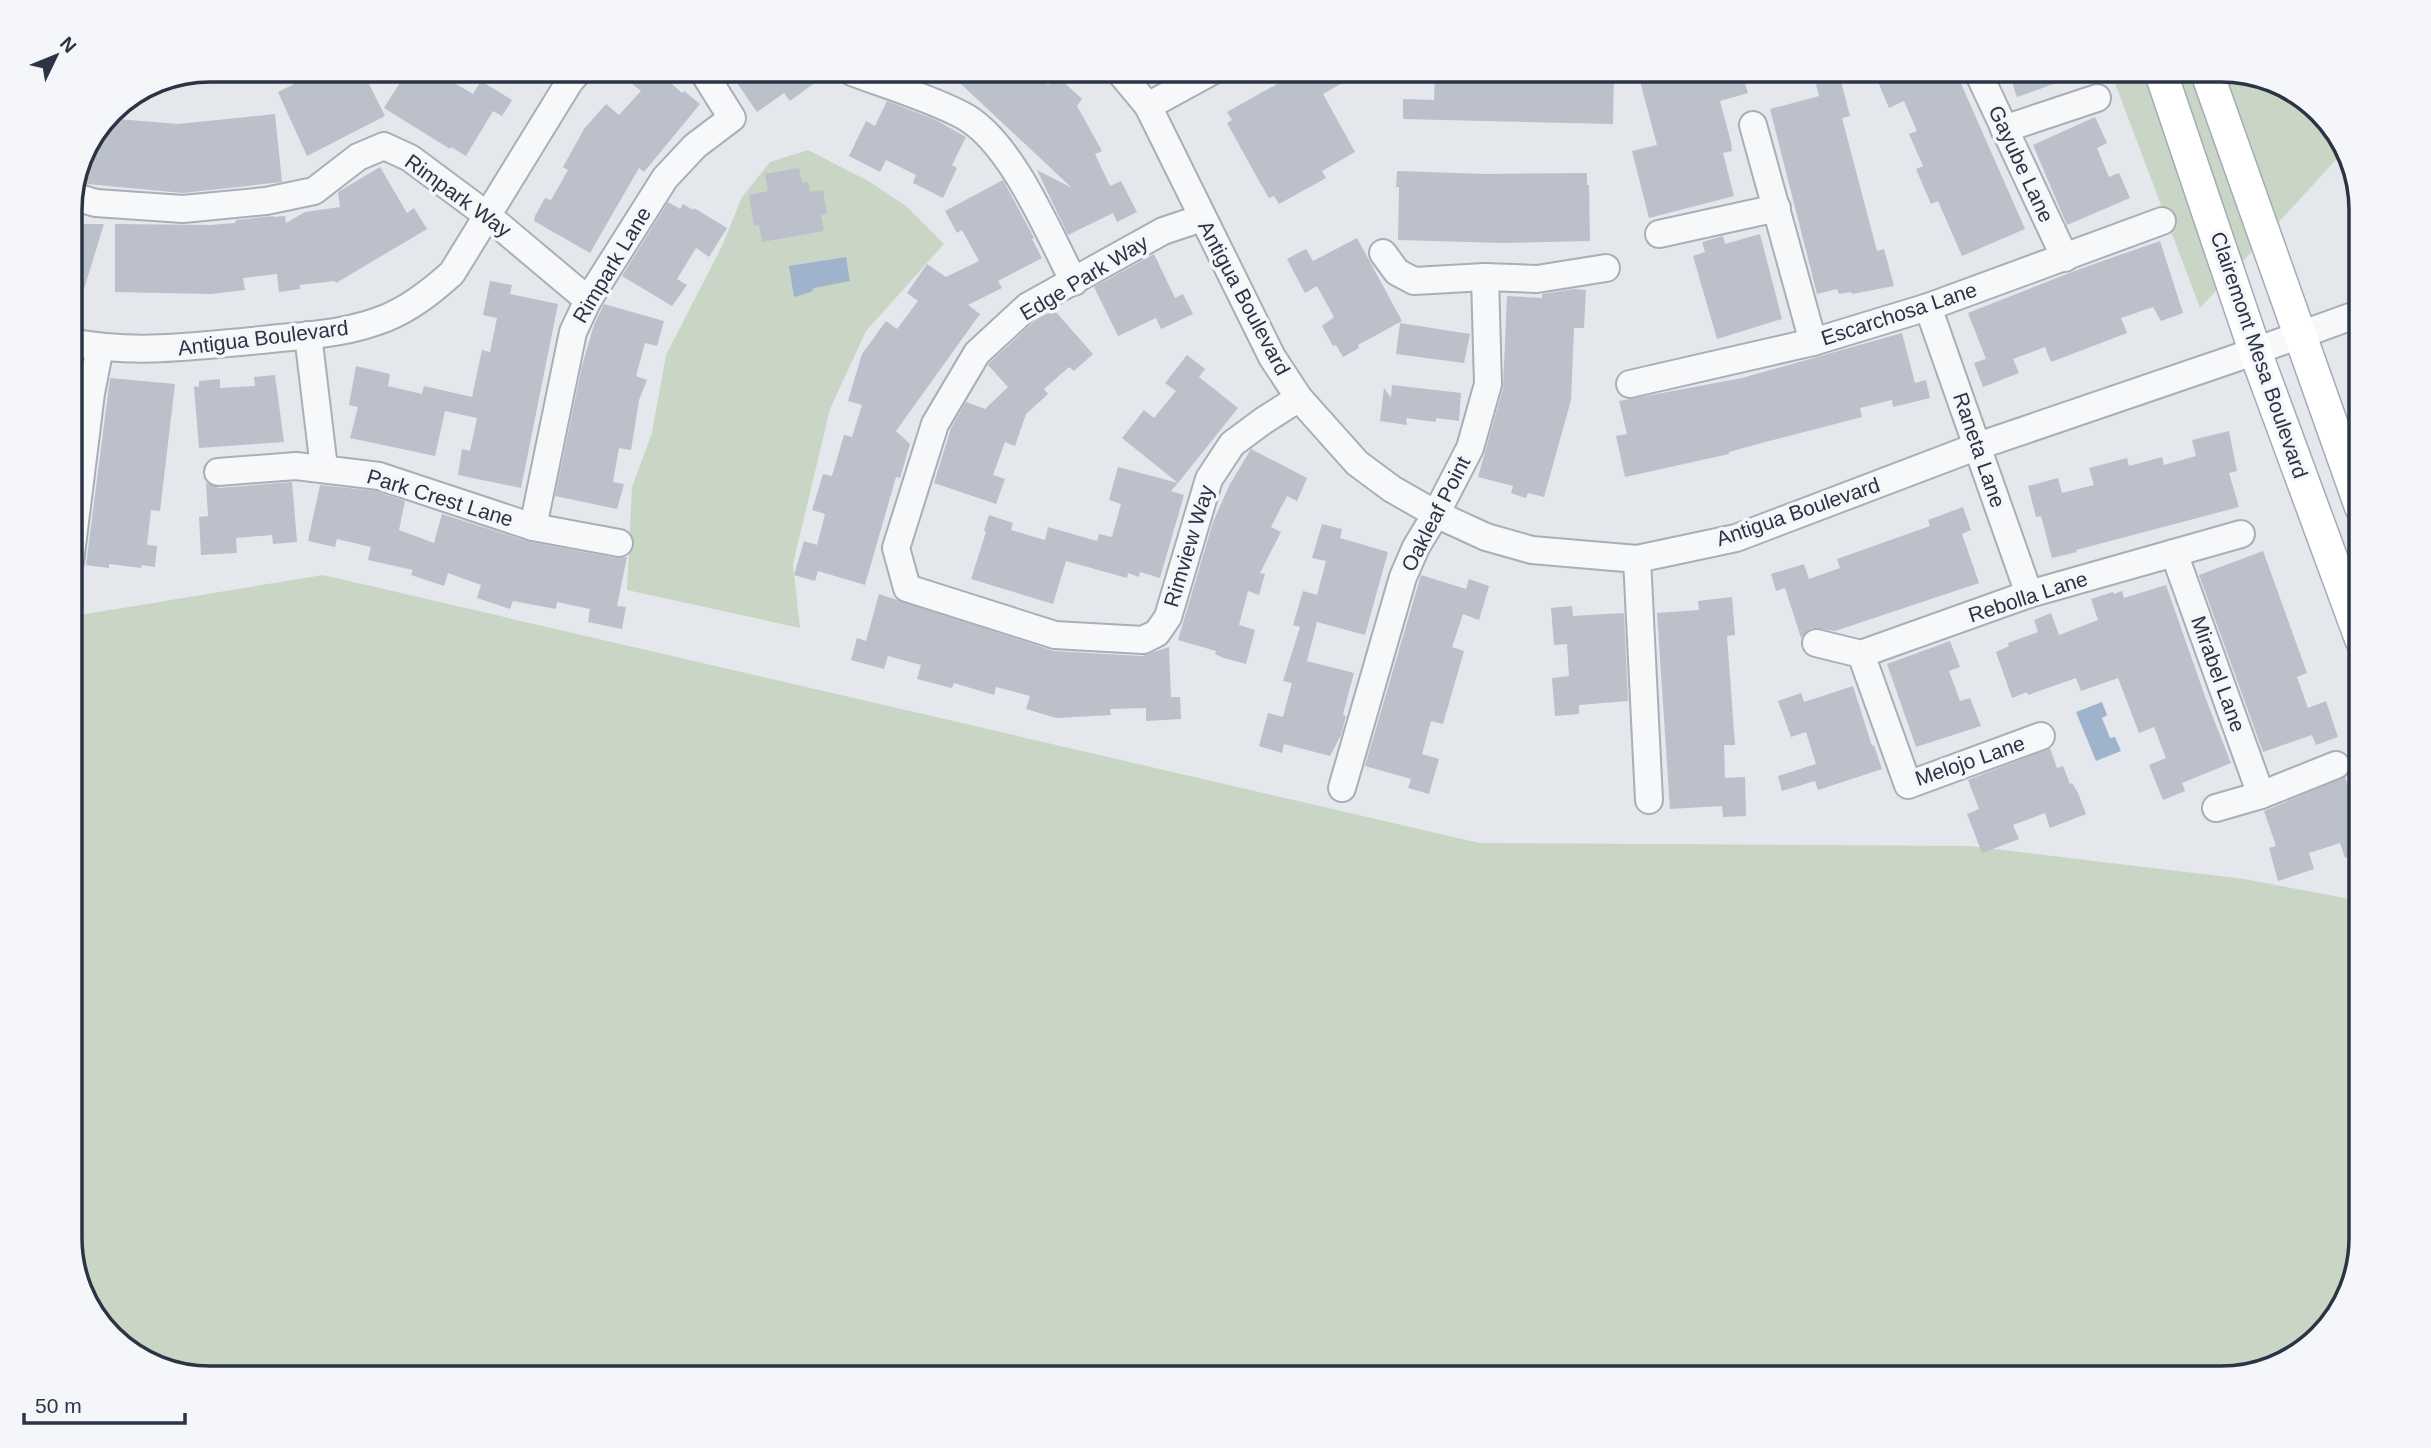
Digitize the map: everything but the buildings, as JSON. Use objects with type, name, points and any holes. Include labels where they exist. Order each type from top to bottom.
[{"type":"main road","name":"Clairemont Mesa Boulevard","points":[[2164,82],[2255,351],[2348,605]]},
{"type":"main road","name":"Clairemont Mesa Boulevard","points":[[2210,82],[2348,471]]},
{"type":"street","name":"Antigua Boulevard","points":[[83,344],[154,350],[341,333],[387,317],[430,293],[452,273],[569,82]]},
{"type":"street","name":"Rimpark Lane","points":[[533,527],[573,332],[588,300],[665,178],[695,146],[732,118],[710,82]]},
{"type":"street","points":[[878,82],[964,115],[987,134],[1017,172],[1074,282]]},
{"type":"street","name":"Antigua Boulevard","points":[[1128,82],[1148,106],[1272,357],[1299,398],[1357,463],[1392,489],[1436,514],[1486,537],[1532,550],[1637,559],[1736,538],[1978,446],[2348,317]]},
{"type":"street","points":[[1148,106],[1192,82]]},
{"type":"street","name":"Gayube Lane","points":[[1982,82],[2065,258]]},
{"type":"street","points":[[2004,129],[2097,98]]},
{"type":"street","points":[[1753,125],[1813,342]]},
{"type":"street","name":"Rimpark Way","points":[[83,199],[96,203],[183,209],[267,201],[314,191],[358,157],[384,146],[410,159],[488,216],[588,300]]},
{"type":"street","points":[[1659,234],[1777,208]]},
{"type":"street","name":"Edge Park Way","points":[[1143,640],[1055,635],[907,588],[896,548],[935,424],[977,353],[1028,306],[1163,231],[1202,218]]},
{"type":"street","name":"Escarchosa Lane","points":[[1630,384],[1813,342],[1927,307],[2162,221]]},
{"type":"street","points":[[1383,253],[1397,272],[1414,281],[1485,277],[1537,279],[1606,268]]},
{"type":"street","name":"Oakleaf Point","points":[[1342,788],[1403,576],[1470,448],[1488,384],[1485,277]]},
{"type":"street","name":"Raneta Lane","points":[[1927,307],[2029,594]]},
{"type":"street","points":[[308,335],[324,468]]},
{"type":"street","points":[[83,452],[90,393],[100,347]]},
{"type":"street","name":"Rimview Way","points":[[1143,640],[1157,634],[1168,617],[1209,479],[1232,444],[1299,398]]},
{"type":"street","name":"Park Crest Lane","points":[[218,472],[296,466],[379,476],[533,527],[619,543]]},
{"type":"street","name":"Rebolla Lane","points":[[1861,654],[2029,594],[2241,534]]},
{"type":"street","name":"Mirabel Lane","points":[[2174,553],[2261,795]]},
{"type":"street","points":[[1637,559],[1649,800]]},
{"type":"street","points":[[1816,643],[1861,654]]},
{"type":"street","name":"Melojo Lane","points":[[1861,654],[1908,785],[2041,736]]},
{"type":"street","points":[[2216,808],[2261,795],[2336,765]]},
{"type":"green space","points":[[2115,82],[2237,83],[2270,92],[2285,99],[2311,120],[2332,146],[2338,158],[2200,308]]},
{"type":"green space","points":[[808,150],[870,182],[906,206],[944,244],[866,331],[830,409],[793,564],[800,628],[627,590],[632,487],[652,433],[666,355],[722,246],[742,197],[770,162]]},
{"type":"green space","points":[[323,575],[1479,843],[1970,846],[2244,879],[2349,899],[2349,1237],[2344,1271],[2332,1302],[2299,1339],[2270,1356],[2237,1365],[2220,1366],[211,1366],[177,1361],[146,1349],[120,1328],[99,1302],[85,1262],[83,615]]},
{"type":"water","points":[[846,257],[850,281],[814,288],[811,292],[794,297],[789,266]]},
{"type":"water","points":[[2102,702],[2107,715],[2102,718],[2110,738],[2115,737],[2121,751],[2096,761],[2076,712]]}]
